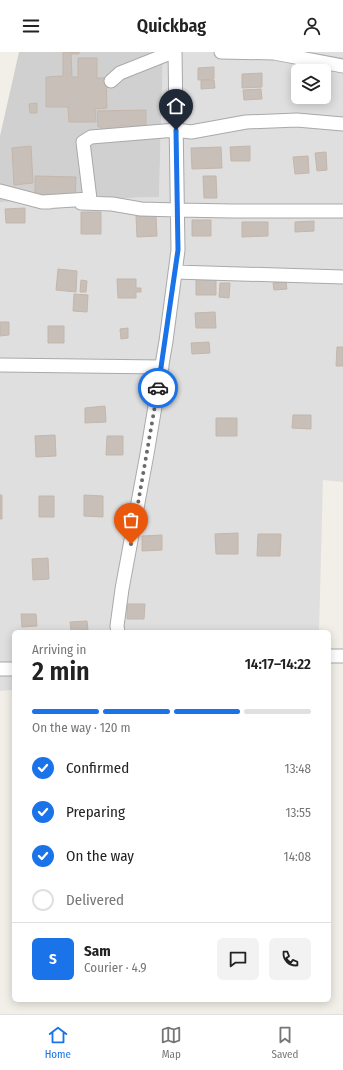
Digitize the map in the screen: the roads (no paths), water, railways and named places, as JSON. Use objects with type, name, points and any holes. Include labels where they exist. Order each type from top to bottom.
[{"type":"street","points":[[111,81],[120,73],[174,52],[178,250],[162,367],[122,589],[118,630]]},
{"type":"street","points":[[221,52],[274,53],[343,66]]},
{"type":"street","points":[[42,202],[90,199],[83,142],[92,137],[176,130],[192,132],[246,122],[297,120],[343,124]]},
{"type":"street","points":[[0,191],[42,202],[112,204],[141,209],[343,211]]},
{"type":"street","points":[[175,272],[343,278]]},
{"type":"street","points":[[0,365],[162,367]]},
{"type":"street","points":[[331,656],[343,656]]},
{"type":"street","points":[[0,670],[12,669]]}]
